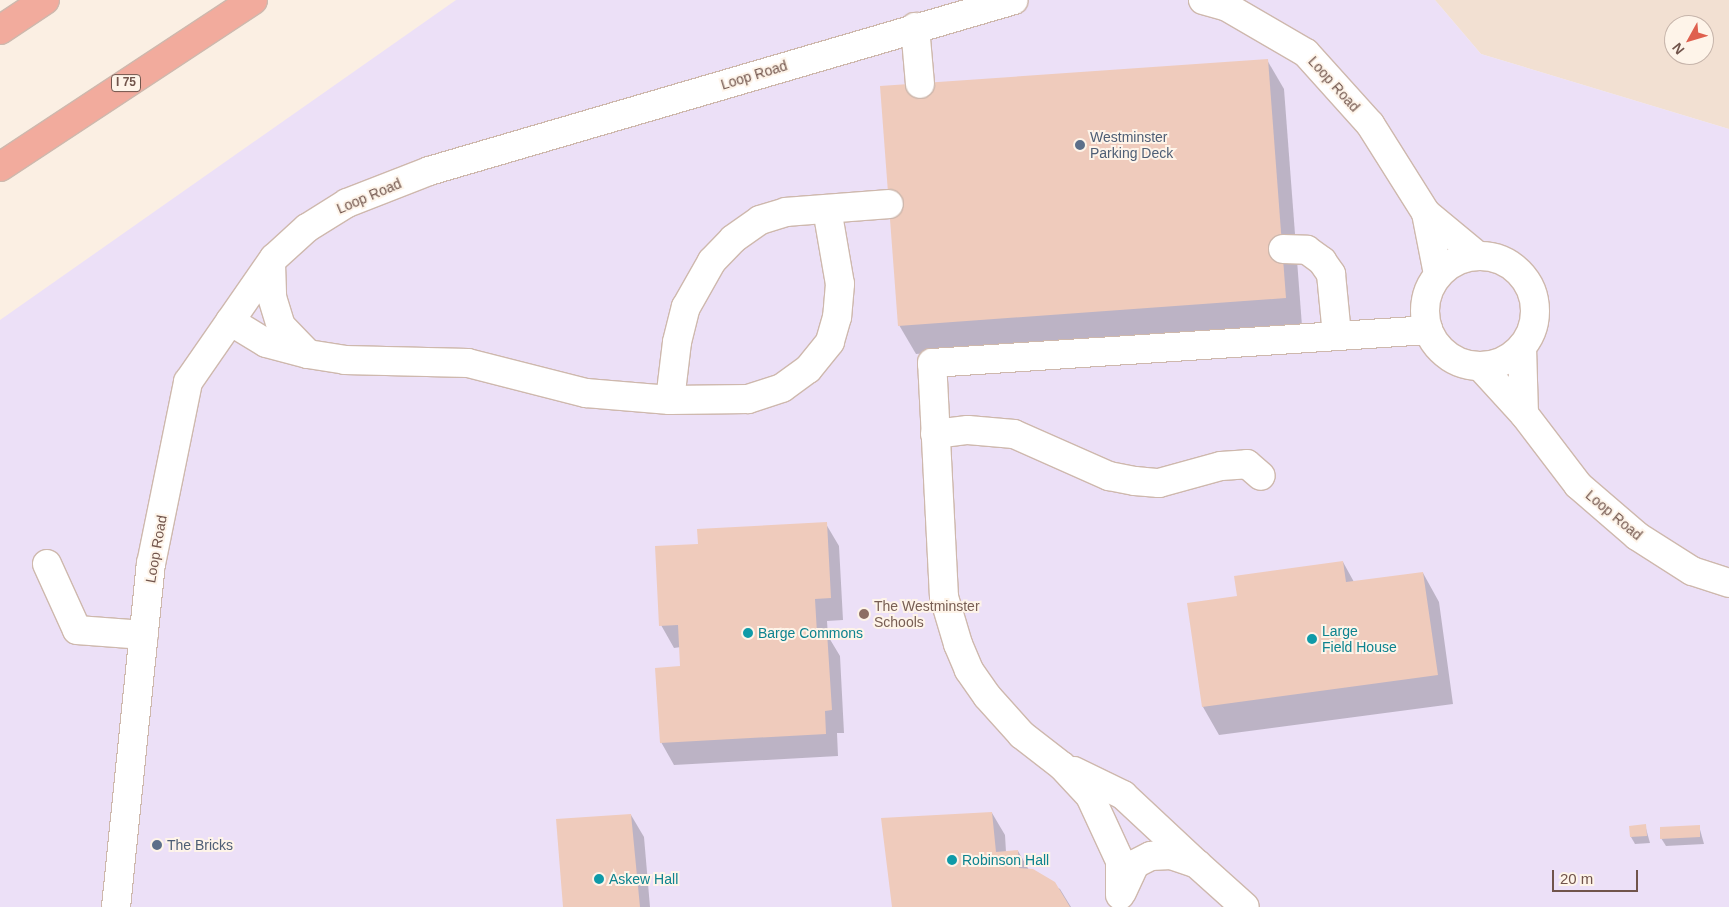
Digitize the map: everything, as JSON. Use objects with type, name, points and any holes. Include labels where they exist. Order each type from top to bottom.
[{"type":"highway","points":[[0,30],[45,0]]},
{"type":"highway","name":"I 75","points":[[0,167],[253,0]]},
{"type":"lane","name":"Loop Road","points":[[116,907],[151,564],[188,382],[270,264],[307,228],[347,203],[429,171],[915,27],[1014,0]]},
{"type":"lane","name":"Loop Road","points":[[1203,0],[1227,7],[1306,53],[1370,124],[1426,213],[1478,256]]},
{"type":"lane","points":[[915,27],[920,84]]},
{"type":"lane","points":[[670,400],[677,342],[686,307],[712,262],[733,239],[760,220],[786,212],[889,204]]},
{"type":"lane","points":[[230,322],[266,343],[308,354],[345,360],[468,363],[586,393],[670,400],[748,399],[782,388],[808,369],[830,342],[837,317],[840,284],[827,209]]},
{"type":"lane","name":"Loop Road","points":[[1426,213],[1438,274]]},
{"type":"lane","points":[[1282,249],[1307,250],[1322,261],[1331,274],[1337,335]]},
{"type":"lane","points":[[1522,347],[1503,360],[1480,366],[1463,364],[1449,356],[1437,345],[1428,330],[1426,301],[1438,274],[1464,258],[1478,256],[1509,263],[1530,287],[1535,318],[1522,347],[1524,414]]},
{"type":"lane","points":[[270,264],[272,296],[281,326],[308,354]]},
{"type":"lane","points":[[1198,864],[1171,855],[1151,856],[1136,864],[1120,895],[1120,862],[1090,796],[1062,766],[1022,735],[992,702],[969,670],[958,644],[944,597],[932,363],[1428,330]]},
{"type":"lane","name":"Loop Road","points":[[1480,366],[1524,414],[1578,485],[1637,536],[1692,571],[1729,583]]},
{"type":"lane","points":[[935,434],[968,430],[1014,434],[1109,476],[1135,481],[1159,483],[1221,466],[1247,464],[1261,476]]},
{"type":"lane","points":[[47,564],[77,630],[144,635]]},
{"type":"lane","points":[[1062,766],[1122,795],[1245,907]]},
{"type":"shaded area","name":"The Westminster Schools","points":[[456,0],[1435,0],[1481,54],[1729,129],[1729,907],[0,907],[0,320]]},
{"type":"shaded area","points":[[1435,0],[1729,0],[1729,129],[1481,54]]},
{"type":"building","name":"Westminster Parking Deck","points":[[1268,59],[1286,298],[898,326],[880,86]]},
{"type":"building","name":"Barge Commons","points":[[827,522],[831,598],[815,599],[817,633],[827,632],[832,710],[825,711],[826,734],[660,743],[655,668],[680,666],[678,625],[659,626],[655,546],[698,544],[697,529]]},
{"type":"building","name":"Large Field House","points":[[1343,561],[1346,582],[1423,572],[1438,675],[1202,707],[1187,603],[1237,596],[1234,576]]},
{"type":"building","name":"Robinson Hall","points":[[992,812],[996,852],[1018,850],[1019,868],[1033,869],[1055,882],[1070,907],[892,907],[881,818]]},
{"type":"building","name":"Askew Hall","points":[[631,814],[640,907],[563,907],[556,819]]},
{"type":"building","points":[[1646,824],[1647,836],[1630,837],[1629,826]]},
{"type":"building","points":[[1700,825],[1700,837],[1660,839],[1660,827]]},
{"type":"place","name":"Westminster Parking Deck","points":[[1080,145]]},
{"type":"place","name":"The Westminster Schools","points":[[864,614]]},
{"type":"place","name":"Barge Commons","points":[[748,633]]},
{"type":"place","name":"Large Field House","points":[[1312,639]]},
{"type":"place","name":"The Bricks","points":[[157,845]]},
{"type":"place","name":"Robinson Hall","points":[[952,860]]},
{"type":"place","name":"Askew Hall","points":[[599,879]]}]
